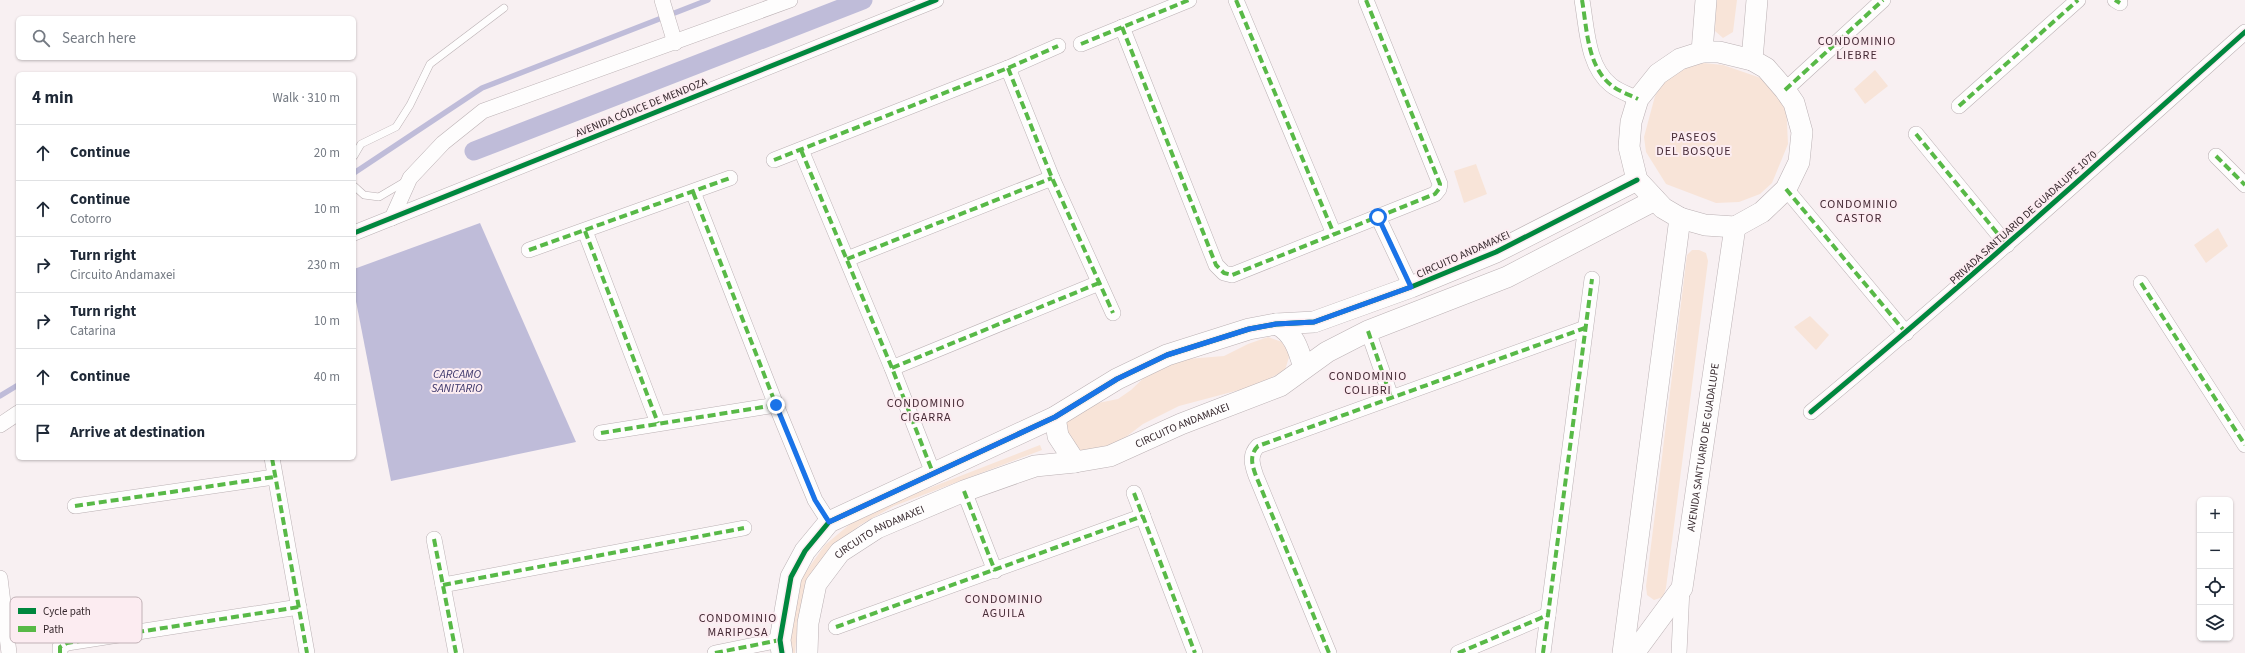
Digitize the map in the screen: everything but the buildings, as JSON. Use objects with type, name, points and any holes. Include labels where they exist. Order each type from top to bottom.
[{"type":"street","points":[[662,0],[675,43]]},
{"type":"street","points":[[392,218],[410,178],[443,143],[483,111],[675,43],[790,0]]},
{"type":"street","name":"AVENIDA CÓDICE DE MENDOZA","points":[[356,232],[936,0]]},
{"type":"street","points":[[1081,44],[1189,0]]},
{"type":"street","points":[[1236,0],[1334,234]]},
{"type":"street","points":[[1122,27],[1216,265],[1224,273],[1232,275],[1435,194],[1440,189],[1440,184],[1366,0]]},
{"type":"street","points":[[1582,0],[1594,65],[1602,78],[1612,86],[1638,99]]},
{"type":"street","points":[[1702,52],[1706,0]]},
{"type":"street","points":[[1752,60],[1757,0]]},
{"type":"street","points":[[1786,90],[1883,0]]},
{"type":"street","points":[[1959,106],[2078,0]]},
{"type":"street","name":"PRIVADA SANTUARIO DE GUADALUPE 1070","points":[[1811,412],[1906,333],[2007,245],[2245,32]]},
{"type":"street","points":[[774,160],[1008,68],[1058,46]]},
{"type":"street","points":[[1702,52],[1719,52],[1752,60],[1766,68],[1786,90],[1794,103],[1802,132],[1799,162],[1786,189],[1762,212],[1735,227],[1705,225],[1680,218],[1663,208],[1637,180],[1629,146],[1630,122],[1638,99],[1658,74],[1680,59],[1702,52]]},
{"type":"street","points":[[1008,68],[1052,178],[1113,313]]},
{"type":"street","name":"PRIVADA SANTUARIO DE GUADALUPE 1070","points":[[1916,134],[2007,245]]},
{"type":"street","points":[[801,150],[892,368],[932,473]]},
{"type":"street","points":[[2216,156],[2245,185]]},
{"type":"street","points":[[529,250],[730,178]]},
{"type":"street","points":[[847,259],[1052,178]]},
{"type":"street","name":"CIRCUITO ANDAMAXEI","points":[[781,647],[791,577],[805,550],[829,522],[1055,417],[1117,379],[1167,355],[1249,329],[1276,324],[1314,322],[1411,287],[1496,252],[1637,180]]},
{"type":"street","points":[[1786,189],[1906,333]]},
{"type":"street","points":[[693,192],[776,405],[815,500],[829,522]]},
{"type":"street","name":"CIRCUITO ANDAMAXEI","points":[[807,653],[808,623],[816,584],[840,552],[877,528],[964,490],[1035,466],[1075,462],[1110,456],[1181,424],[1280,386],[1326,352],[1368,332],[1507,277],[1655,200]]},
{"type":"street","points":[[1378,217],[1402,265],[1411,287]]},
{"type":"street","points":[[1623,653],[1680,218]]},
{"type":"street","name":"AVENIDA SANTUARIO DE GUADALUPE","points":[[1634,653],[1682,588],[1735,227]]},
{"type":"street","points":[[585,231],[658,423]]},
{"type":"street","points":[[1543,653],[1592,279]]},
{"type":"street","points":[[892,368],[1099,283]]},
{"type":"street","points":[[2141,283],[2245,445]]},
{"type":"street","points":[[1276,324],[1282,327],[1297,344],[1304,368]]},
{"type":"street","points":[[1330,653],[1256,476],[1252,455],[1258,446],[1585,328]]},
{"type":"street","points":[[1368,332],[1391,397]]},
{"type":"street","points":[[601,433],[776,405]]},
{"type":"street","points":[[0,425],[16,414]]},
{"type":"street","points":[[1055,417],[1058,436],[1075,462]]},
{"type":"street","points":[[272,460],[274,477],[307,653]]},
{"type":"street","points":[[75,506],[274,477]]},
{"type":"street","points":[[964,490],[995,570]]},
{"type":"street","points":[[1134,493],[1196,653]]},
{"type":"street","points":[[836,627],[1143,516]]},
{"type":"street","points":[[443,586],[744,528]]},
{"type":"street","points":[[434,539],[456,653]]},
{"type":"street","points":[[0,578],[9,653]]},
{"type":"street","points":[[1679,653],[1682,588]]},
{"type":"street","points":[[1631,591],[1647,610],[1662,615]]},
{"type":"street","points":[[142,631],[299,607]]},
{"type":"street","points":[[1458,653],[1548,615]]},
{"type":"street","points":[[60,653],[60,647],[66,643]]},
{"type":"street","points":[[715,653],[750,647],[781,647]]},
{"type":"lane","points":[[356,153],[361,144],[396,127],[410,105],[430,64],[504,8]]},
{"type":"lane","points":[[356,188],[364,195],[379,198],[410,178]]},
{"type":"shaded area","points":[[1716,0],[1737,0],[1733,32],[1723,38],[1715,31]]},
{"type":"shaded area","points":[[1704,63],[1723,65],[1758,77],[1770,83],[1786,103],[1788,144],[1772,183],[1760,194],[1739,202],[1716,203],[1666,184],[1646,152],[1644,137],[1655,96],[1663,83],[1689,65]]},
{"type":"shaded area","points":[[1875,70],[1888,86],[1865,104],[1854,89]]},
{"type":"shaded area","points":[[1476,164],[1487,194],[1464,203],[1454,171]]},
{"type":"shaded area","points":[[2218,228],[2228,246],[2206,263],[2194,245]]},
{"type":"shaded area","points":[[1692,250],[1699,250],[1706,253],[1708,261],[1666,588],[1663,597],[1654,600],[1647,595],[1646,586],[1687,255]]},
{"type":"shaded area","points":[[1810,316],[1829,335],[1816,350],[1794,327]]},
{"type":"shaded area","points":[[1268,337],[1282,342],[1290,354],[1285,370],[1258,385],[1179,406],[1143,424],[1118,443],[1091,450],[1074,450],[1064,423],[1093,404],[1118,399],[1131,390],[1151,371],[1187,359],[1224,356],[1248,344]]},
{"type":"shaded area","points":[[1040,445],[1042,450],[894,506],[860,525],[838,544],[806,590],[798,618],[795,653],[790,653],[787,632],[799,581],[825,545],[856,519],[891,503]]},
{"type":"water","name":"CARCAMO SANITARIO","points":[[480,223],[576,442],[391,481],[356,301],[356,268]]},
{"type":"waterway","points":[[356,172],[482,88],[708,0]]},
{"type":"waterway","points":[[474,151],[863,0]]},
{"type":"waterway","points":[[0,396],[16,386]]},
{"type":"marked path","points":[[1081,44],[1189,0]]},
{"type":"marked path","points":[[1236,0],[1334,234]]},
{"type":"marked path","points":[[1122,27],[1216,265],[1224,273],[1232,275],[1435,194],[1439,189],[1440,184],[1366,0]]},
{"type":"marked path","points":[[1582,0],[1589,46],[1597,68],[1611,85],[1638,99]]},
{"type":"marked path","points":[[1785,90],[1883,0]]},
{"type":"marked path","points":[[1959,106],[2078,0]]},
{"type":"marked path","points":[[2115,0],[2120,3]]},
{"type":"marked path","points":[[774,160],[1008,68],[1058,46]]},
{"type":"marked path","points":[[1008,68],[1052,178],[1113,313]]},
{"type":"marked path","points":[[1916,134],[2007,245]]},
{"type":"marked path","points":[[801,150],[892,368],[933,473]]},
{"type":"marked path","points":[[2216,156],[2245,185]]},
{"type":"marked path","points":[[529,250],[730,178]]},
{"type":"marked path","points":[[847,259],[1052,178]]},
{"type":"marked path","points":[[1786,189],[1906,333]]},
{"type":"marked path","points":[[693,192],[776,405],[815,500],[829,522]]},
{"type":"marked path","points":[[1378,217],[1411,287]]},
{"type":"marked path","points":[[585,231],[658,423]]},
{"type":"marked path","points":[[1543,653],[1592,279]]},
{"type":"marked path","points":[[892,368],[1099,283]]},
{"type":"marked path","points":[[2141,283],[2245,445]]},
{"type":"marked path","points":[[1329,653],[1253,468],[1252,457],[1255,449],[1258,446],[1585,328]]},
{"type":"marked path","points":[[1368,331],[1391,397]]},
{"type":"marked path","points":[[601,433],[776,405]]},
{"type":"marked path","points":[[272,460],[307,653]]},
{"type":"marked path","points":[[75,506],[274,477]]},
{"type":"marked path","points":[[964,491],[995,571]]},
{"type":"marked path","points":[[1134,493],[1195,653]]},
{"type":"marked path","points":[[836,627],[1143,516]]},
{"type":"marked path","points":[[443,585],[744,528]]},
{"type":"marked path","points":[[434,539],[456,653]]},
{"type":"marked path","points":[[142,631],[299,607]]},
{"type":"marked path","points":[[1458,653],[1548,615]]},
{"type":"marked path","points":[[715,653],[780,640]]},
{"type":"marked path","points":[[60,653],[60,647],[67,643]]},
{"type":"cycle path","points":[[356,232],[936,0]]},
{"type":"cycle path","points":[[1811,412],[1976,271],[2245,32]]},
{"type":"cycle path","points":[[782,653],[780,640],[791,577],[805,551],[829,522],[1055,417],[1117,379],[1167,355],[1249,329],[1276,324],[1314,322],[1411,287],[1496,252],[1637,180]]},
{"type":"district","name":"CONDOMINIO LIEBRE","points":[[1857,48]]},
{"type":"district","name":"PASEOS DEL BOSQUE","points":[[1694,144]]},
{"type":"district","name":"CONDOMINIO CASTOR","points":[[1859,211]]},
{"type":"district","name":"CONDOMINIO COLIBRI","points":[[1368,383]]},
{"type":"district","name":"CONDOMINIO CIGARRA","points":[[926,410]]},
{"type":"district","name":"CONDOMINIO AGUILA","points":[[1004,606]]},
{"type":"district","name":"CONDOMINIO MARIPOSA","points":[[738,625]]},
{"type":"route","points":[[776,405],[815,500],[829,522],[1055,417],[1072,405],[1117,379],[1167,355],[1249,329],[1276,324],[1314,322],[1411,287],[1402,265],[1378,217]]}]
